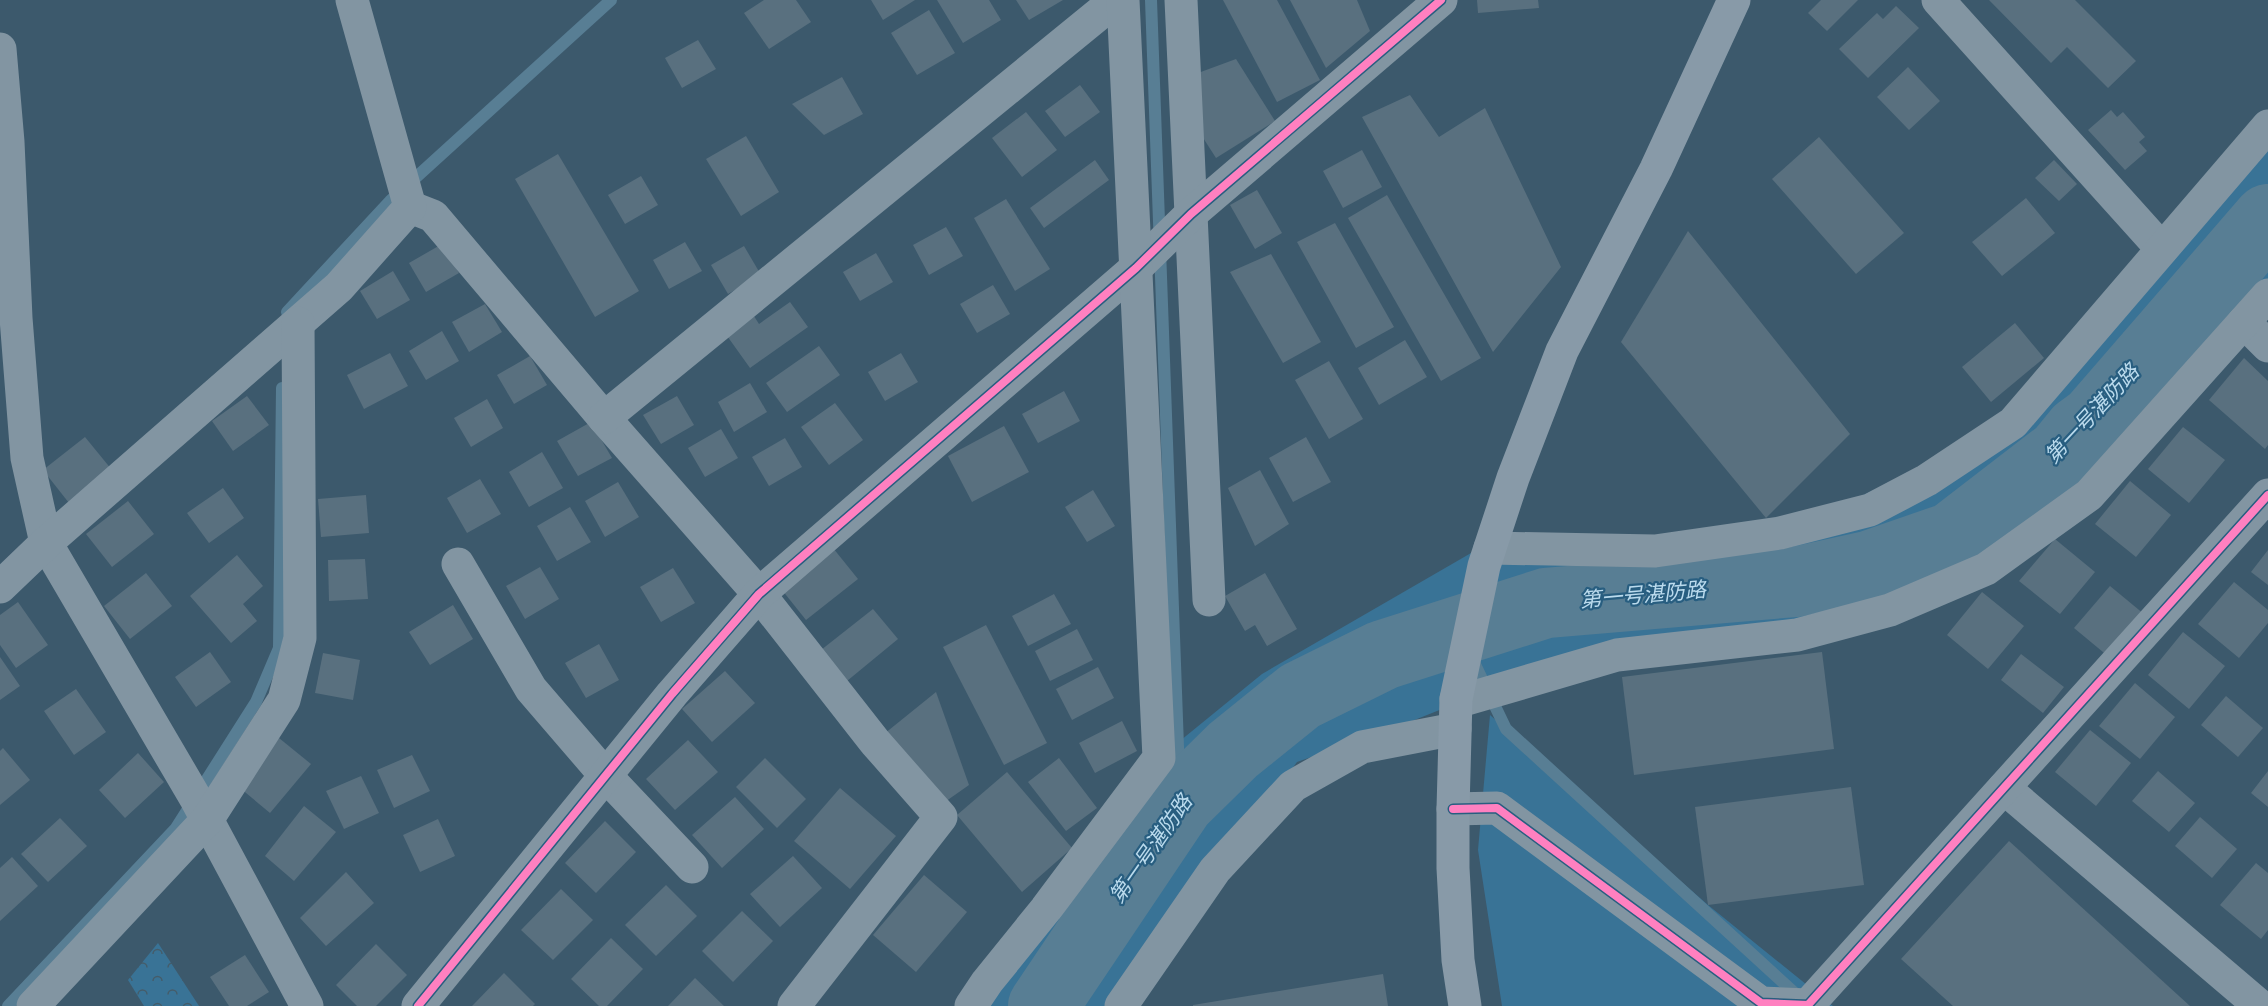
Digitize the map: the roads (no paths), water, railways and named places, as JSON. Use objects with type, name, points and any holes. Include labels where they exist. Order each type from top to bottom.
[{"type":"street","points":[[352,0],[410,207]]},
{"type":"street","points":[[604,418],[1116,0]]},
{"type":"street","points":[[971,1006],[987,982],[1046,909],[1159,759],[1123,0]]},
{"type":"street","points":[[1181,0],[1187,218],[1209,600]]},
{"type":"street","points":[[418,1006],[672,694],[759,594],[1137,267],[1187,218],[1441,0]]},
{"type":"street","points":[[1465,1006],[1458,960],[1453,868],[1456,714],[1487,557],[1513,478],[1562,351],[1656,169],[1734,0]]},
{"type":"street","points":[[1938,0],[2162,249]]},
{"type":"street","points":[[0,49],[8,142],[16,318],[27,458],[46,543],[207,820],[307,1006]]},
{"type":"street","points":[[1487,557],[1655,551],[1780,533],[1870,510],[1927,480],[2013,423],[2268,126]]},
{"type":"street","points":[[0,587],[46,543],[339,288],[410,207]]},
{"type":"street","points":[[410,207],[433,216],[604,418],[759,594],[875,742],[941,817],[794,1006]]},
{"type":"street","points":[[1121,1006],[1215,870],[1293,786],[1362,747],[1456,714],[1467,699],[1617,655],[1797,635],[1890,610],[1986,569],[2089,495],[2268,295]]},
{"type":"street","points":[[2244,322],[2268,346]]},
{"type":"street","points":[[33,1006],[207,820],[284,700],[300,638],[298,323]]},
{"type":"street","points":[[1453,809],[1497,808],[1761,1003],[1808,1005],[2268,495]]},
{"type":"street","points":[[458,564],[531,689],[605,775],[692,867]]},
{"type":"street","points":[[2004,788],[2260,1006]]},
{"type":"waterway","points":[[287,312],[390,201],[611,0]]},
{"type":"waterway","points":[[1151,0],[1180,802]]},
{"type":"waterway","name":"第一号湛防路","points":[[1043,1006],[1180,802],[1233,750],[1300,696],[1383,655],[1546,603],[1795,582],[1868,566],[1952,537],[2061,453],[2079,431],[2094,420],[2268,219]]},
{"type":"waterway","points":[[8,1006],[176,828],[256,702],[279,648],[282,388]]},
{"type":"waterway","points":[[1471,656],[1506,729],[1799,997]]}]
